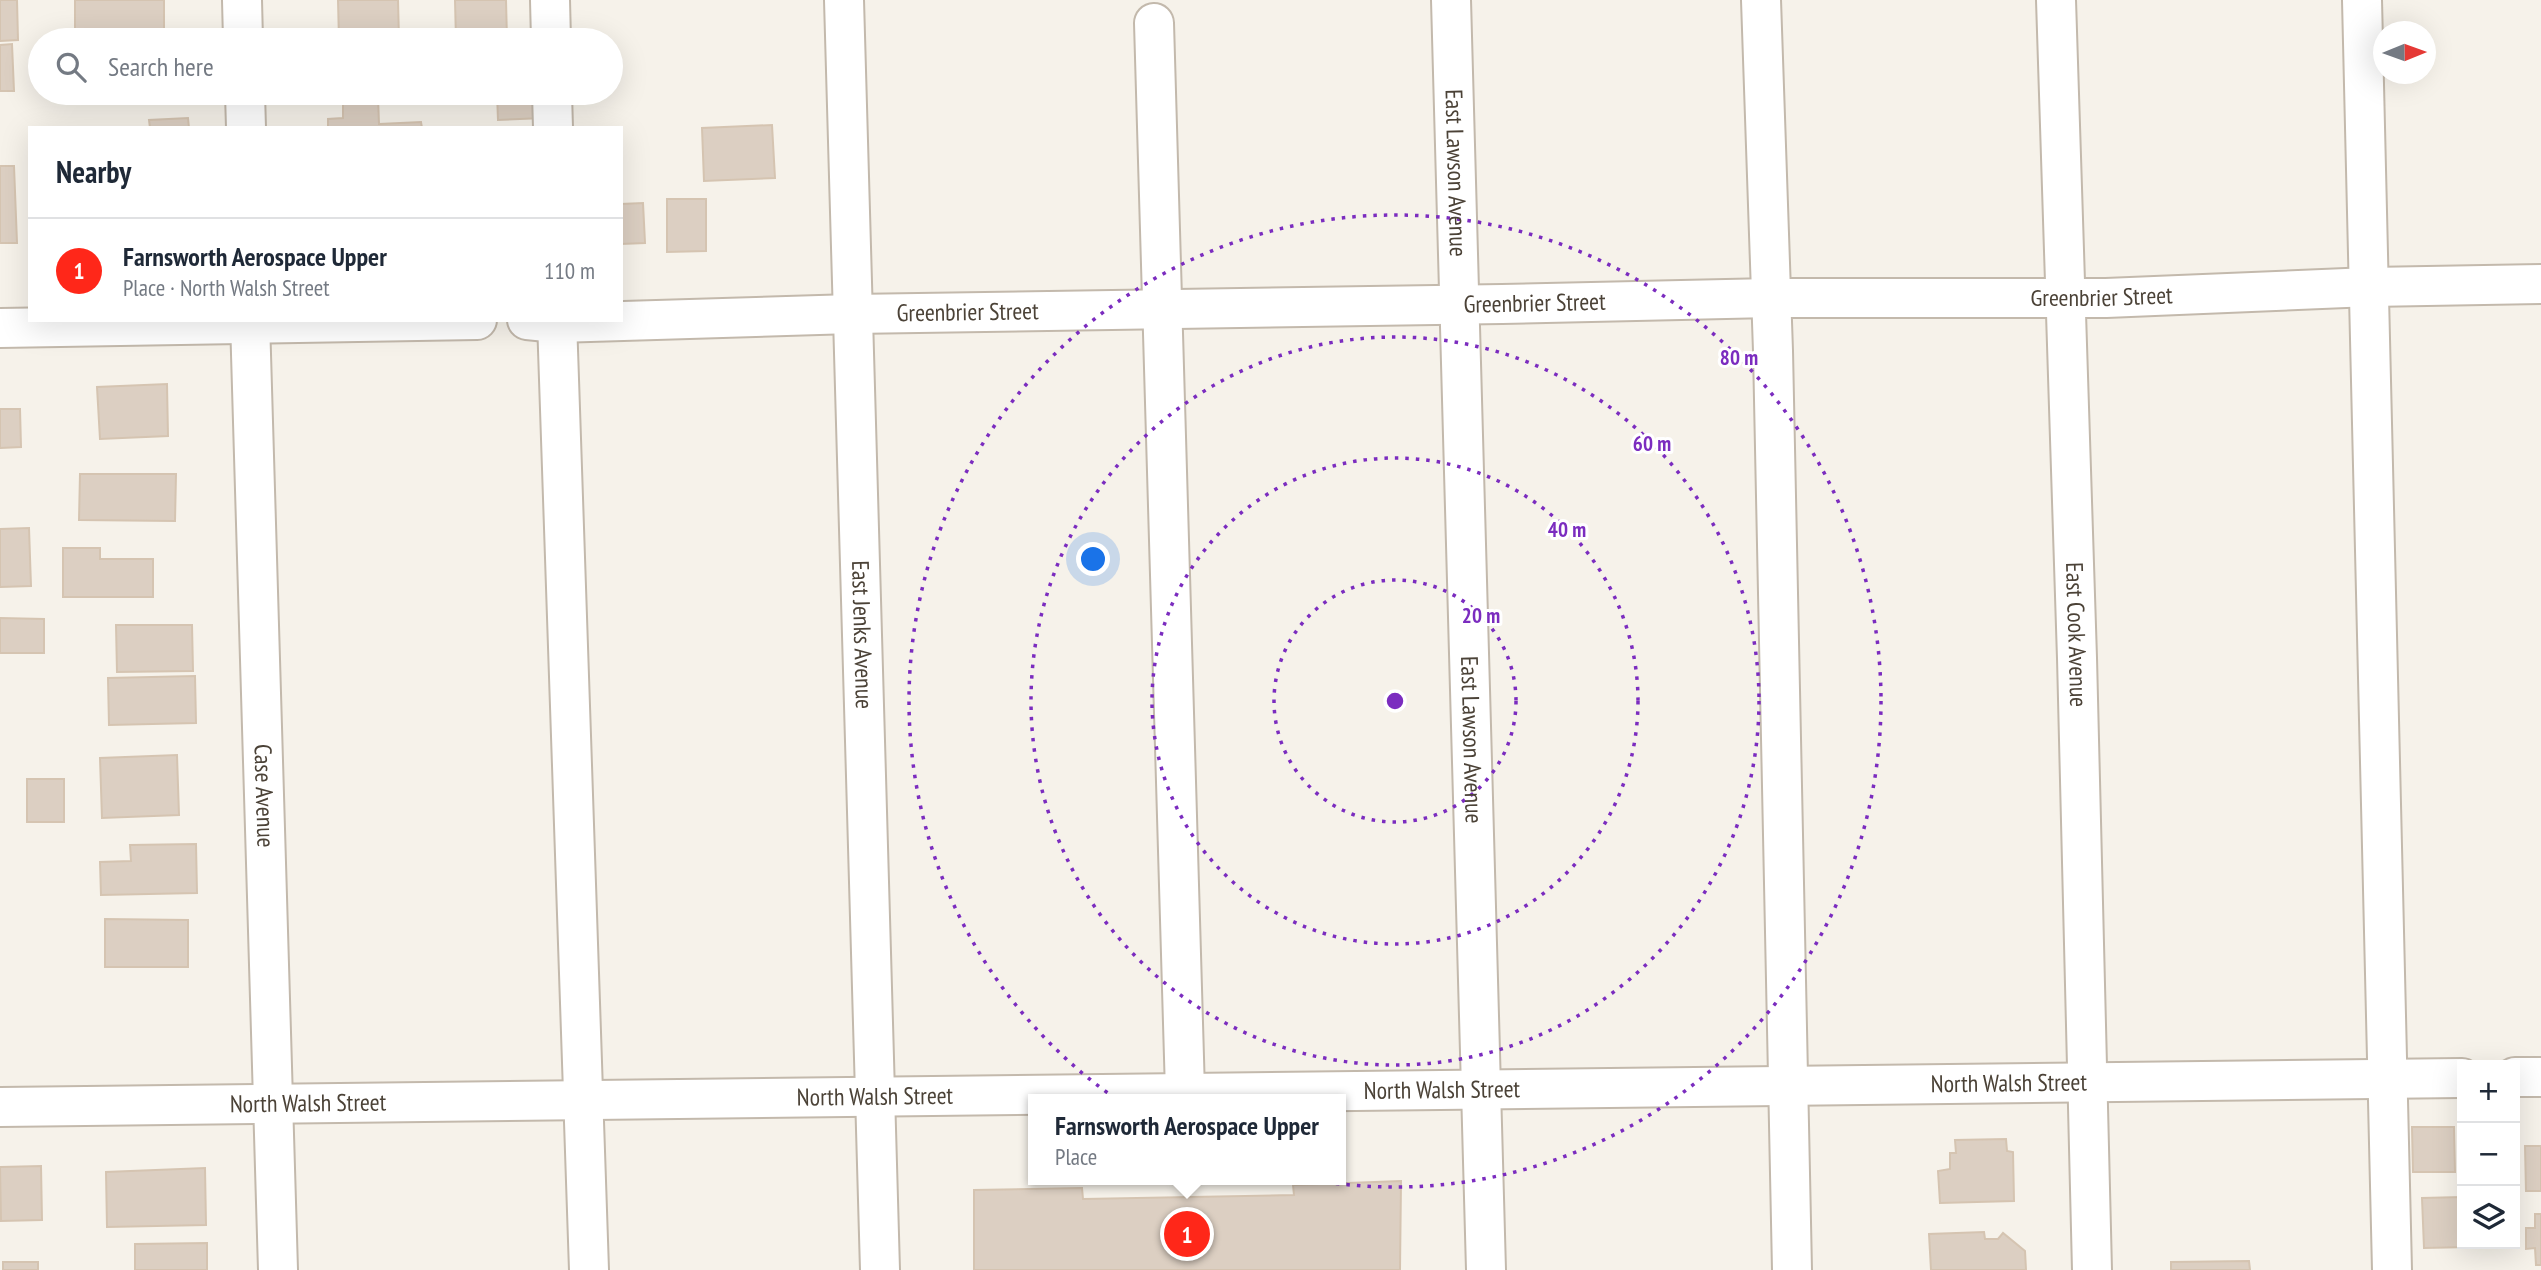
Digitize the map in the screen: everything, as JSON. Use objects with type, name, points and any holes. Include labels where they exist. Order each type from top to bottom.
[{"type":"street","points":[[242,0],[243,28]]},
{"type":"street","points":[[550,0],[551,28]]},
{"type":"street","name":"East Jenks Avenue","points":[[844,0],[880,1270]]},
{"type":"street","name":"East Lawson Avenue","points":[[1451,0],[1486,1270]]},
{"type":"street","points":[[1761,0],[1771,298],[1792,1270]]},
{"type":"street","name":"East Cook Avenue","points":[[2056,0],[2092,1270]]},
{"type":"street","points":[[2362,0],[2392,1270]]},
{"type":"street","points":[[1154,23],[1185,1092]]},
{"type":"street","points":[[245,105],[246,126]]},
{"type":"street","points":[[552,105],[553,126]]},
{"type":"street","name":"Greenbrier Street","points":[[623,319],[1771,298],[2065,299],[2370,287],[2541,284]]},
{"type":"street","points":[[0,328],[250,322]]},
{"type":"street","name":"Case Avenue","points":[[250,322],[278,1270]]},
{"type":"street","points":[[547,322],[584,1099],[589,1270]]},
{"type":"street","points":[[2520,1077],[2541,1077]]},
{"type":"street","name":"North Walsh Street","points":[[1030,1094],[2457,1078]]},
{"type":"street","name":"North Walsh Street","points":[[0,1107],[1028,1094]]},
{"type":"building","points":[[0,0],[17,0],[18,40],[0,41]]},
{"type":"building","points":[[75,0],[164,0],[164,28],[75,28]]},
{"type":"building","points":[[338,0],[398,0],[399,28],[339,28]]},
{"type":"building","points":[[455,0],[506,0],[507,28],[456,28]]},
{"type":"building","points":[[12,44],[14,91],[0,91],[0,45]]},
{"type":"building","points":[[343,105],[378,105],[379,124],[421,122],[422,126],[328,126],[328,119],[343,118]]},
{"type":"building","points":[[497,105],[542,105],[543,118],[498,120]]},
{"type":"building","points":[[188,118],[189,126],[150,126],[149,120]]},
{"type":"building","points":[[772,125],[775,178],[704,181],[702,128]]},
{"type":"building","points":[[0,166],[14,166],[17,243],[0,243]]},
{"type":"building","points":[[667,199],[706,199],[706,251],[667,252]]},
{"type":"building","points":[[643,203],[645,243],[623,244],[623,204]]},
{"type":"building","points":[[167,384],[168,436],[100,439],[97,387]]},
{"type":"building","points":[[0,409],[20,409],[21,447],[0,448]]},
{"type":"building","points":[[80,474],[176,474],[175,521],[79,520]]},
{"type":"building","points":[[29,528],[31,586],[0,587],[0,529]]},
{"type":"building","points":[[63,548],[100,548],[100,559],[153,559],[153,597],[63,597]]},
{"type":"building","points":[[0,618],[44,619],[44,653],[0,653]]},
{"type":"building","points":[[116,625],[192,625],[193,671],[117,672]]},
{"type":"building","points":[[195,676],[196,723],[109,725],[108,678]]},
{"type":"building","points":[[177,755],[179,815],[102,818],[100,758]]},
{"type":"building","points":[[27,779],[64,779],[64,822],[27,822]]},
{"type":"building","points":[[196,844],[197,893],[101,895],[100,862],[131,861],[130,845]]},
{"type":"building","points":[[105,919],[188,920],[188,967],[105,967]]},
{"type":"building","points":[[2412,1127],[2454,1127],[2455,1172],[2413,1172]]},
{"type":"building","points":[[2006,1139],[2007,1151],[2013,1152],[2014,1201],[1940,1203],[1938,1171],[1950,1169],[1950,1153],[1956,1153],[1955,1140]]},
{"type":"building","points":[[2525,1146],[2541,1146],[2541,1191],[2526,1191]]},
{"type":"building","points":[[41,1166],[42,1220],[1,1221],[0,1167]]},
{"type":"building","points":[[205,1168],[206,1225],[107,1227],[106,1172]]},
{"type":"building","points":[[1401,1181],[1400,1270],[974,1270],[974,1190],[1082,1188],[1083,1199],[1294,1195],[1293,1185]]},
{"type":"building","points":[[2457,1197],[2457,1247],[2424,1248],[2422,1198]]},
{"type":"building","points":[[2535,1214],[2541,1214],[2541,1265],[2536,1265],[2535,1248],[2526,1249],[2526,1228],[2535,1228]]},
{"type":"building","points":[[1984,1232],[1985,1239],[1998,1239],[2003,1233],[2025,1251],[2026,1270],[1931,1270],[1929,1234]]},
{"type":"building","points":[[207,1243],[207,1270],[135,1270],[135,1244]]},
{"type":"building","points":[[2249,1261],[2250,1270],[2171,1270],[2171,1262]]},
{"type":"building","points":[[3,1262],[38,1262],[38,1270],[3,1270]]},
{"type":"place","name":"Farnsworth Aerospace Upper","points":[[1187,1234]]}]
